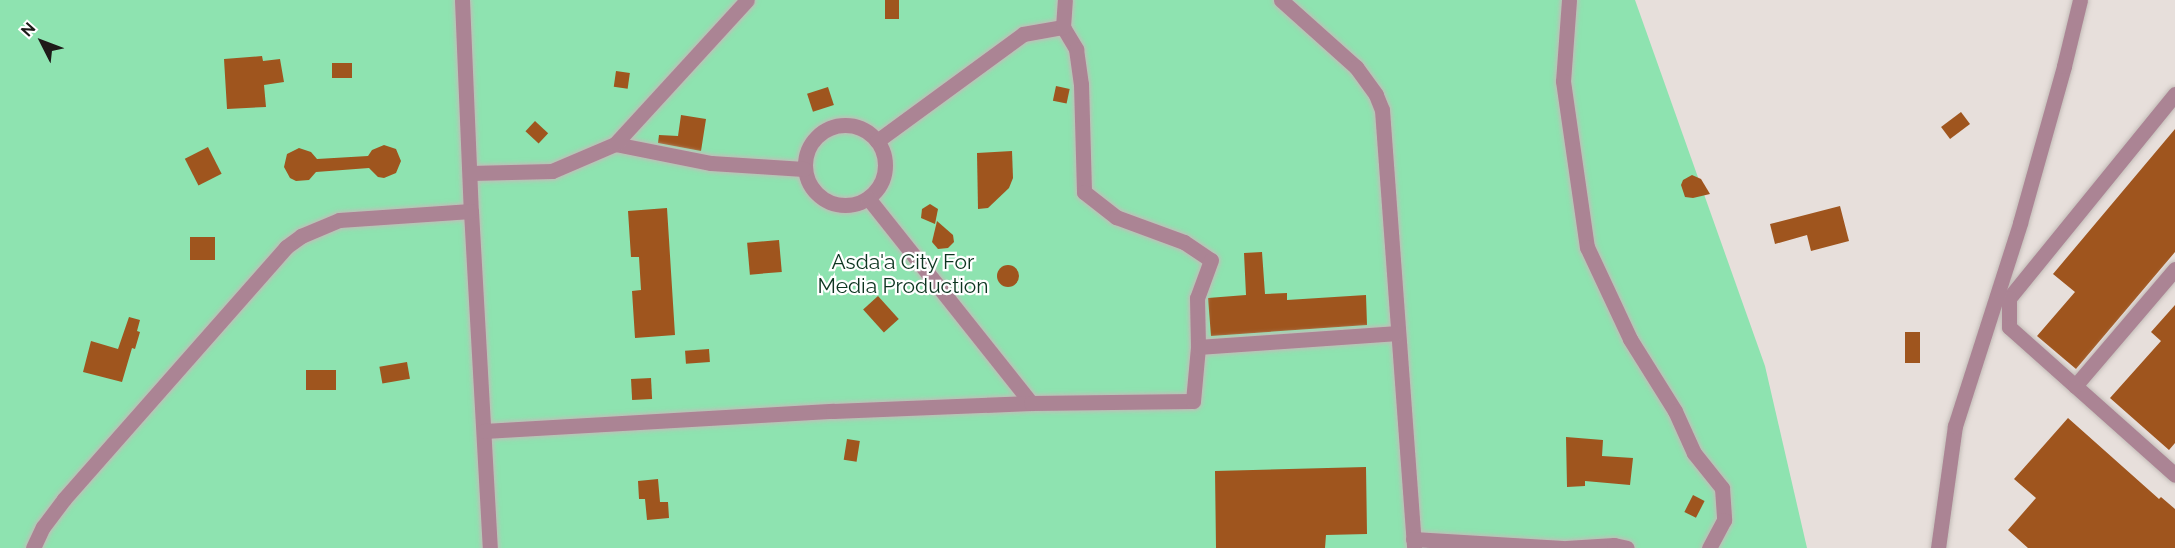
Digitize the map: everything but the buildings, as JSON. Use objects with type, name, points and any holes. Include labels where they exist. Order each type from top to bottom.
[{"type":"street","points":[[462,0],[490,548]]},
{"type":"street","points":[[470,173],[552,171],[615,144],[747,0]]},
{"type":"street","points":[[484,431],[1031,403],[1193,401],[1198,347],[1197,298],[1210,260],[1184,242],[1116,218],[1084,192],[1081,84],[1076,49],[1064,27],[1065,0]]},
{"type":"street","points":[[1281,0],[1356,67],[1376,95],[1382,110],[1414,543],[1564,548],[1614,545],[1627,548]]},
{"type":"street","points":[[1569,0],[1563,81],[1587,247],[1630,339],[1674,411],[1694,453],[1722,488],[1724,520],[1709,548]]},
{"type":"street","points":[[1938,548],[1955,426],[2020,223],[2080,0]]},
{"type":"street","points":[[877,141],[1023,34],[1064,27]]},
{"type":"street","points":[[2175,94],[2009,298],[2009,327],[2175,475]]},
{"type":"street","points":[[856,126],[877,141],[883,152],[883,178],[868,198],[855,205],[841,206],[828,202],[816,194],[808,183],[804,169],[810,144],[819,134],[830,128],[856,126]]},
{"type":"street","points":[[615,144],[711,163],[804,169]]},
{"type":"street","points":[[868,198],[1031,403]]},
{"type":"street","points":[[33,548],[43,527],[64,499],[294,242],[319,227],[339,220],[471,211]]},
{"type":"street","points":[[2075,386],[2175,269]]},
{"type":"street","points":[[1198,347],[1398,333]]},
{"type":"green space","name":"Asda'a City For Media Production","points":[[0,0],[1635,0],[1765,366],[1807,548],[0,548]]}]
